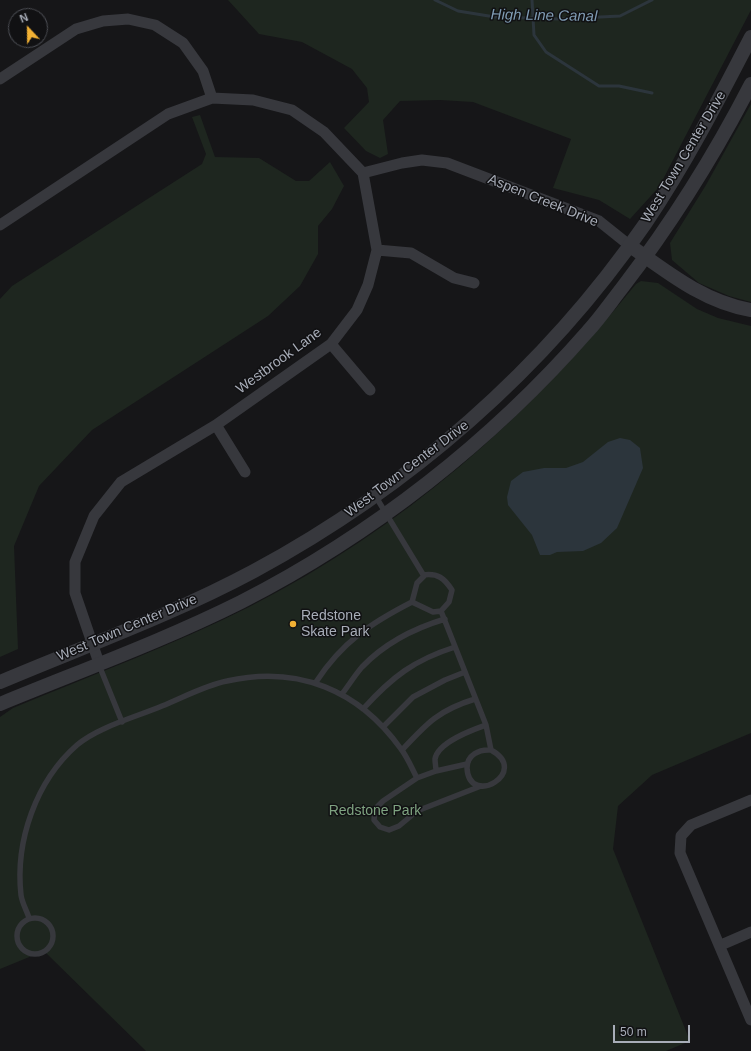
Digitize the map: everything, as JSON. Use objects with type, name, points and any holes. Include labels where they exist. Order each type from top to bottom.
[{"type":"street","points":[[0,79],[76,29],[103,21],[128,19],[155,25],[183,43],[203,71],[212,98]]},
{"type":"street","name":"West Town Center Drive","points":[[0,682],[174,610],[252,572],[303,544],[376,496],[440,447],[486,407],[570,321],[609,274],[682,166],[751,37]]},
{"type":"street","name":"West Town Center Drive","points":[[0,704],[177,631],[241,601],[314,561],[386,514],[441,473],[523,400],[589,330],[646,256],[699,177],[751,84]]},
{"type":"street","points":[[0,225],[168,114],[212,98],[253,100],[292,110],[324,132],[363,174]]},
{"type":"street","name":"Aspen Creek Drive","points":[[363,174],[402,163],[422,160],[447,163],[599,221],[629,245],[696,291],[737,307],[751,310]]},
{"type":"street","name":"Westbrook Lane","points":[[99,664],[75,593],[75,562],[94,516],[120,482],[216,425],[331,344],[357,310],[368,285],[377,250],[363,174]]},
{"type":"street","points":[[377,250],[411,253],[454,278],[474,283]]},
{"type":"street","points":[[331,344],[370,390]]},
{"type":"street","points":[[216,425],[245,472]]},
{"type":"street","points":[[751,800],[691,825],[681,836],[680,853],[721,945],[751,1020]]},
{"type":"street","points":[[721,945],[751,932]]},
{"type":"lane","points":[[376,496],[423,575]]},
{"type":"lane","points":[[412,602],[433,612],[441,611],[449,602],[452,590],[446,581],[435,574],[423,575]]},
{"type":"lane","points":[[316,682],[326,667],[360,632],[380,618],[412,602],[417,583],[424,576],[423,575]]},
{"type":"lane","points":[[441,611],[486,725],[491,750]]},
{"type":"lane","points":[[342,694],[362,667],[375,656],[410,632],[444,619]]},
{"type":"lane","points":[[363,708],[385,684],[400,672],[437,653],[455,647]]},
{"type":"lane","points":[[99,664],[122,722]]},
{"type":"lane","points":[[384,727],[413,697],[445,680],[465,672]]},
{"type":"lane","points":[[29,918],[21,897],[20,868],[24,839],[32,810],[53,773],[78,744],[100,731],[226,681],[271,675],[316,682],[342,694],[363,708],[384,727],[402,750],[417,778]]},
{"type":"lane","points":[[402,750],[429,721],[455,705],[475,698]]},
{"type":"lane","points":[[436,771],[435,758],[441,748],[466,733],[486,725]]},
{"type":"lane","points":[[484,749],[491,750],[498,754],[503,762],[504,771],[500,779],[494,785],[481,786],[417,811],[399,826],[389,830],[380,827],[374,820],[375,809],[383,801],[417,778],[436,771],[467,764],[475,753],[484,749]]},
{"type":"lane","points":[[467,764],[468,773],[471,780],[481,786]]},
{"type":"lane","points":[[29,918],[40,918],[46,921],[53,931],[52,943],[44,951],[38,954],[23,950],[19,945],[17,936],[19,926],[29,918]]},
{"type":"green space","points":[[228,0],[751,0],[751,10],[659,187],[630,219],[599,200],[553,188],[571,139],[473,102],[440,100],[400,101],[383,120],[388,154],[380,158],[366,151],[344,128],[369,102],[367,88],[352,69],[302,42],[259,34]]},
{"type":"green space","points":[[751,104],[751,302],[729,296],[699,283],[672,260],[670,243],[706,185]]},
{"type":"green space","points":[[200,115],[215,157],[259,158],[296,181],[309,181],[330,162],[344,186],[332,209],[318,226],[318,254],[300,286],[268,316],[92,430],[39,486],[14,546],[18,649],[0,657],[0,299],[12,286],[202,164],[206,154],[192,117]]},
{"type":"green space","name":"Redstone Park","points":[[641,281],[658,283],[697,309],[718,318],[751,326],[751,733],[652,775],[618,806],[613,849],[690,1041],[666,1051],[146,1051],[44,951],[0,969],[0,717],[13,708],[162,647],[249,607],[306,576],[360,542],[411,505],[460,466],[507,424],[552,380],[595,333],[636,284]]},
{"type":"shaded area","points":[[620,438],[630,440],[640,448],[643,468],[617,528],[601,543],[583,551],[557,552],[550,555],[540,555],[532,535],[508,505],[507,497],[511,481],[523,472],[544,468],[566,468],[583,462],[608,442]]},
{"type":"waterway","name":"High Line Canal","points":[[435,0],[458,11],[495,17],[561,19],[620,16],[652,0]]},
{"type":"waterway","points":[[532,0],[534,35],[546,52],[599,86],[619,86],[652,93]]},
{"type":"place","name":"Redstone Skate Park","points":[[293,624]]}]
